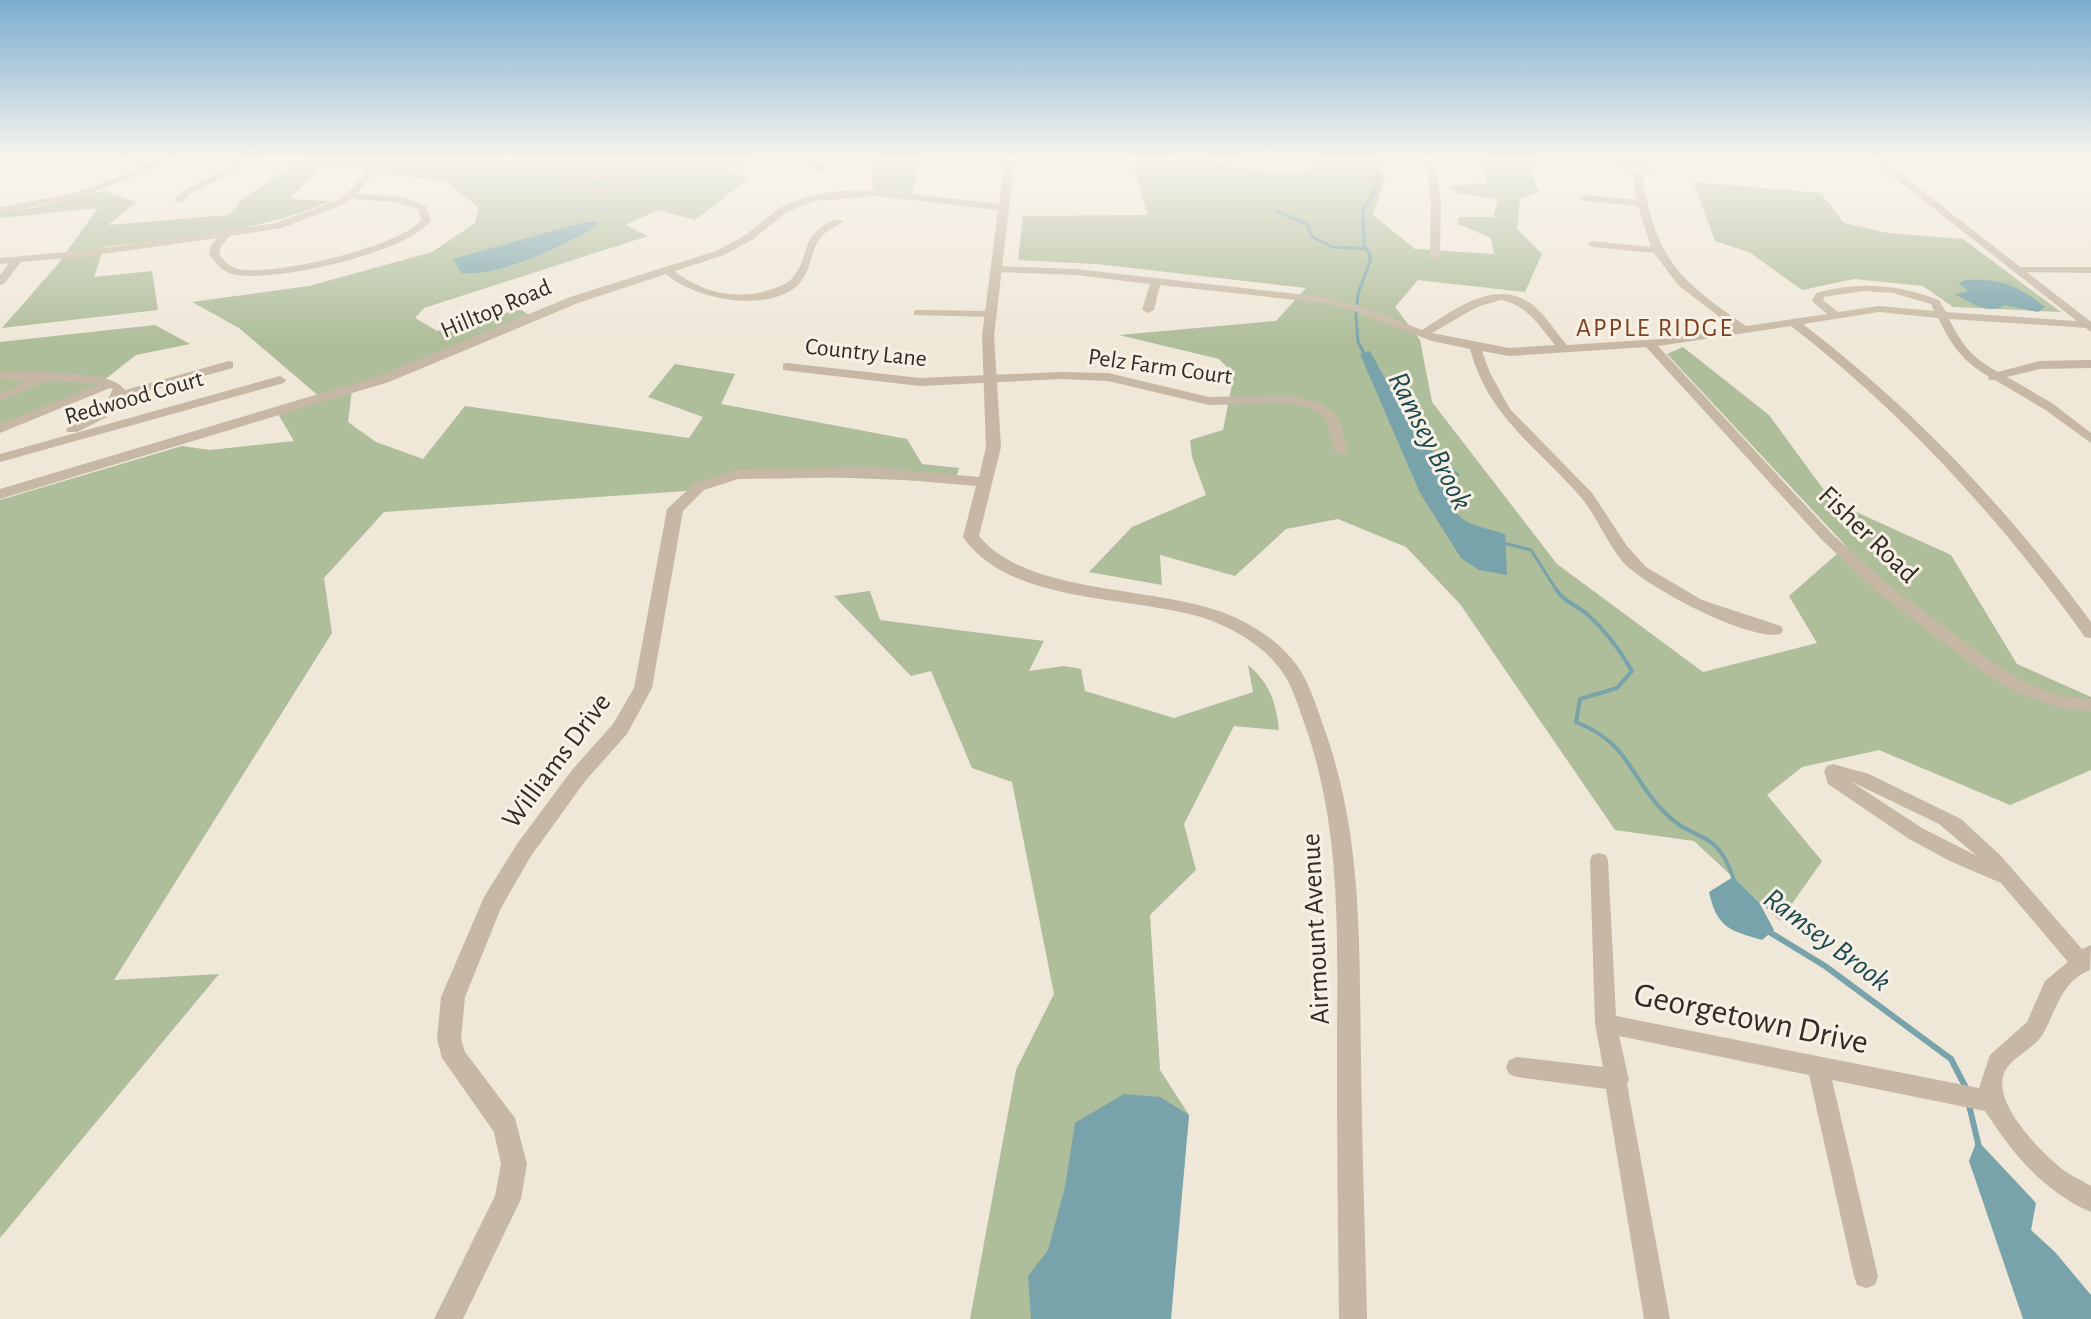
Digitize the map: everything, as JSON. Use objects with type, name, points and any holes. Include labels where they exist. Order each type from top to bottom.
[{"type":"street","points":[[0,261],[225,236],[302,219]]},
{"type":"street","points":[[225,236],[216,245],[214,254],[227,269],[261,274],[383,244],[412,234],[426,219]]},
{"type":"street","name":"Hilltop Road","points":[[0,494],[384,379],[565,303],[669,272],[735,246],[772,219]]},
{"type":"street","name":"Airmount Avenue","points":[[1003,219],[991,314],[989,377],[992,437],[996,448],[983,482],[971,537],[975,546],[991,561],[1082,588],[1180,606],[1242,628],[1275,652],[1298,680],[1321,739],[1333,786],[1348,900],[1353,1319]]},
{"type":"street","points":[[1435,257],[1436,219]]},
{"type":"street","points":[[1646,219],[1654,250],[1668,270],[1693,294],[1745,330]]},
{"type":"street","points":[[1952,219],[2089,326]]},
{"type":"street","points":[[669,272],[686,286],[704,292],[745,297],[775,292],[797,280],[808,249],[819,232],[839,221]]},
{"type":"street","points":[[1592,244],[1654,250]]},
{"type":"street","points":[[0,282],[18,259]]},
{"type":"street","points":[[996,269],[1076,272],[1339,303],[1423,334],[1476,349],[1519,352],[1650,344],[1879,309],[2089,326]]},
{"type":"street","points":[[2018,270],[2091,270]]},
{"type":"street","points":[[1148,310],[1156,281]]},
{"type":"street","points":[[1834,314],[1817,301],[1820,295],[1864,288],[1923,297],[1935,302],[1963,353],[1993,377],[2048,406],[2089,435]]},
{"type":"street","points":[[1423,334],[1485,299],[1506,298],[1526,306],[1565,350]]},
{"type":"street","points":[[918,313],[991,314]]},
{"type":"street","points":[[1793,322],[1863,380],[1994,506],[2091,633]]},
{"type":"street","name":"Fisher Road","points":[[1650,344],[1827,537],[1881,587],[1987,667],[2024,689],[2063,703],[2091,705]]},
{"type":"street","points":[[1476,349],[1507,417],[1582,489],[1631,562],[1647,575],[1712,611],[1743,623],[1775,630]]},
{"type":"street","points":[[1993,377],[2040,365],[2091,364]]},
{"type":"street","points":[[92,427],[119,395],[229,365]]},
{"type":"street","name":"Country Lane","points":[[787,367],[897,381],[989,377]]},
{"type":"street","points":[[0,376],[93,379],[112,383],[119,388],[119,395]]},
{"type":"street","name":"Pelz Farm Court","points":[[989,377],[1109,377],[1211,401],[1293,399],[1314,405],[1330,415],[1338,427],[1336,443],[1340,450]]},
{"type":"street","points":[[0,397],[44,378]]},
{"type":"street","name":"Redwood Court","points":[[0,458],[92,427],[280,380]]},
{"type":"street","points":[[0,429],[112,383]]},
{"type":"street","name":"Williams Drive","points":[[448,1319],[508,1199],[514,1164],[506,1127],[454,1058],[448,1018],[453,997],[492,904],[524,850],[579,775],[620,729],[638,699],[648,671],[675,509],[699,487],[737,475],[871,472],[983,482]]},
{"type":"street","points":[[2004,876],[1923,839],[1834,779],[1833,771],[1861,777],[1945,818],[1962,830],[2087,959],[2052,988],[2035,1029],[1998,1062],[1990,1084],[1992,1101],[2011,1131],[2048,1173],[2091,1200]]},
{"type":"street","points":[[1599,861],[1606,1024]]},
{"type":"street","name":"Georgetown Drive","points":[[1657,1319],[1606,1024],[1992,1101]]},
{"type":"street","points":[[1517,1067],[1618,1080]]},
{"type":"street","points":[[1818,1067],[1866,1276]]},
{"type":"green space","points":[[90,219],[116,219],[108,225],[185,219],[280,219],[219,232],[104,247],[94,277],[152,271],[158,310],[2,328],[58,264]]},
{"type":"green space","points":[[476,219],[639,219],[625,225],[648,236],[424,308],[415,318],[437,331],[520,309],[532,317],[352,389],[348,422],[376,442],[423,459],[465,406],[689,438],[703,417],[648,397],[675,364],[735,374],[721,404],[907,439],[922,464],[959,468],[955,482],[746,474],[685,491],[384,512],[324,578],[332,633],[114,980],[219,974],[0,1238],[0,500],[182,446],[210,450],[294,441],[278,414],[321,398],[239,328],[192,302],[309,286],[432,252],[475,223]]},
{"type":"green space","points":[[1023,219],[1377,219],[1415,249],[1494,254],[1491,238],[1458,224],[1459,219],[1518,219],[1517,229],[1542,254],[1525,292],[1418,280],[1395,307],[1420,340],[1432,402],[1557,564],[1703,672],[1817,643],[1789,596],[1846,546],[1667,354],[1683,347],[1769,415],[1832,501],[1951,555],[2017,664],[2091,697],[2091,770],[2010,805],[1879,750],[1802,767],[1767,795],[1822,861],[1780,921],[1694,841],[1615,830],[1460,604],[1406,547],[1338,519],[1286,529],[1235,576],[1160,555],[1162,585],[1089,572],[1132,527],[1206,495],[1192,457],[1190,440],[1223,430],[1234,374],[1219,359],[1119,335],[1276,321],[1306,288],[1096,264],[1018,260]]},
{"type":"green space","points":[[1707,219],[1841,219],[1844,223],[1888,233],[1963,239],[2061,312],[1953,307],[1923,286],[1854,279],[1802,290],[1749,252],[1715,241]]},
{"type":"green space","points":[[155,325],[190,344],[136,355],[89,392],[0,425],[0,342]]},
{"type":"green space","points":[[870,591],[880,620],[1044,641],[1029,671],[1064,666],[1081,669],[1085,691],[1174,718],[1253,692],[1248,665],[1271,694],[1279,730],[1234,726],[1184,824],[1196,870],[1150,915],[1160,1070],[1189,1115],[1170,1319],[970,1319],[1016,1070],[1054,994],[1012,782],[972,768],[931,671],[911,676],[834,596]]},
{"type":"water","points":[[585,222],[598,222],[591,230],[545,253],[510,266],[461,273],[453,259]]},
{"type":"water","points":[[1990,280],[2009,285],[2045,307],[2038,312],[2005,305],[1993,309],[1980,307],[1955,294],[1969,291],[1958,283]]},
{"type":"water","points":[[1370,351],[1417,438],[1460,475],[1450,482],[1457,514],[1472,524],[1505,534],[1507,575],[1479,570],[1461,558],[1420,493],[1360,354]]},
{"type":"water","points":[[1733,877],[1759,902],[1774,930],[1762,940],[1726,926],[1716,913],[1709,892]]},
{"type":"water","points":[[1124,1094],[1160,1097],[1189,1115],[1171,1319],[1031,1319],[1028,1276],[1048,1250],[1065,1187],[1075,1123]]},
{"type":"water","points":[[1977,1140],[2036,1203],[2031,1230],[2055,1252],[2091,1295],[2091,1319],[2023,1319],[1969,1161]]},
{"type":"waterway","points":[[1294,219],[1307,224],[1312,237],[1332,247],[1366,249]]},
{"type":"waterway","name":"Ramsey Brook","points":[[1363,219],[1366,249]]},
{"type":"waterway","name":"Ramsey Brook","points":[[1366,249],[1370,261],[1358,294],[1356,316],[1358,342],[1366,357]]},
{"type":"waterway","name":"Ramsey Brook","points":[[1500,542],[1531,550],[1557,591]]},
{"type":"waterway","name":"Ramsey Brook","points":[[1556,589],[1600,627],[1632,671],[1617,688],[1580,699],[1576,722],[1594,731],[1619,751],[1653,799],[1676,823],[1713,844],[1720,851],[1734,880]]},
{"type":"waterway","name":"Ramsey Brook","points":[[1766,930],[1825,966],[1951,1059],[1966,1088]]},
{"type":"waterway","name":"Ramsey Brook","points":[[1969,1105],[1979,1147]]},
{"type":"district","name":"APPLE RIDGE","points":[[1655,328]]}]
